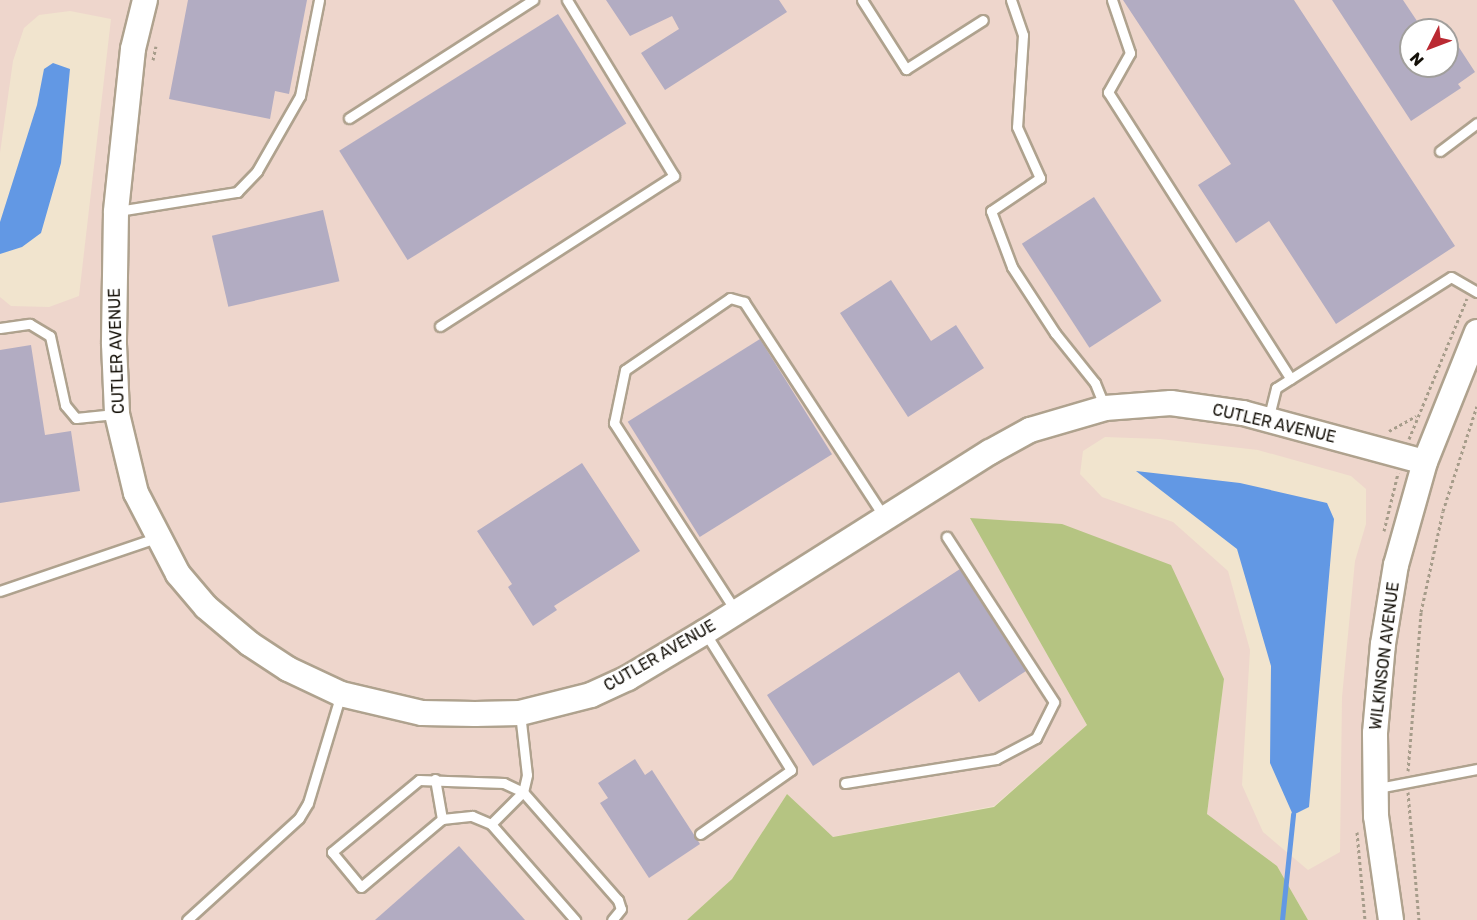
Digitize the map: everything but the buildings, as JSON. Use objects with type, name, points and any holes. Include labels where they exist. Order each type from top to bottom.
[{"type":"street","name":"CUTLER AVENUE","points":[[145,0],[133,49],[116,212],[114,344],[117,414],[136,494],[156,538],[178,574],[206,607],[250,644],[288,669],[341,694],[422,713],[520,714],[591,695],[628,678],[705,632],[884,517],[1030,430],[1105,408],[1171,403],[1268,420],[1425,462]]},
{"type":"street","name":"WILKINSON AVENUE","points":[[1391,920],[1383,882],[1375,789],[1375,733],[1383,644],[1396,565],[1425,462],[1477,332]]},
{"type":"lane","points":[[116,212],[237,192],[257,171],[300,96],[319,0]]},
{"type":"lane","points":[[349,118],[533,0]]},
{"type":"lane","points":[[440,326],[674,176],[567,0]]},
{"type":"lane","points":[[862,0],[906,69],[983,21]]},
{"type":"lane","points":[[1011,0],[1023,35],[1017,127],[1040,178],[991,211],[1012,267],[1055,333],[1095,383],[1105,408]]},
{"type":"lane","points":[[1113,0],[1131,53],[1108,92],[1290,379]]},
{"type":"lane","points":[[1440,151],[1477,123]]},
{"type":"lane","points":[[1268,420],[1276,388],[1451,277],[1477,292]]},
{"type":"lane","points":[[736,612],[614,423],[625,370],[730,298],[744,302],[884,517]]},
{"type":"lane","points":[[0,328],[30,324],[50,336],[65,405],[76,418],[117,414]]},
{"type":"lane","points":[[845,783],[996,759],[1036,738],[1054,702],[947,537]]},
{"type":"lane","points":[[0,591],[156,538]]},
{"type":"lane","points":[[700,834],[791,770],[705,632]]},
{"type":"lane","points":[[190,919],[299,818],[308,802],[341,694]]},
{"type":"lane","points":[[491,824],[523,792],[527,775],[520,714]]},
{"type":"lane","points":[[1375,789],[1408,785],[1477,769]]},
{"type":"lane","points":[[435,779],[442,819]]},
{"type":"lane","points":[[575,920],[491,824],[472,816],[442,819],[361,886],[332,852],[413,782],[435,779],[504,783],[523,792],[618,900],[621,909],[612,920]]},
{"type":"path","points":[[152,69],[158,35]]},
{"type":"path","points":[[1419,920],[1408,785],[1412,692],[1421,612],[1443,511],[1477,406]]},
{"type":"path","points":[[1381,431],[1397,429],[1416,416]]},
{"type":"shaded area","points":[[0,0],[1477,0],[1477,920],[1308,920],[1277,866],[1207,814],[1224,679],[971,518],[1087,725],[994,806],[832,837],[787,794],[732,879],[687,920],[0,920],[0,297],[11,306],[49,307],[79,296],[111,19],[70,11],[39,15],[24,28],[13,61],[0,153]],"holes":[[[1105,437],[1160,439],[1258,450],[1351,476],[1366,489],[1366,524],[1355,561],[1342,697],[1340,852],[1308,870],[1263,832],[1242,785],[1250,650],[1228,571],[1173,522],[1102,497],[1080,474],[1083,451]]]},
{"type":"green space","points":[[970,518],[1062,524],[1171,565],[1224,679],[1207,814],[1277,866],[1308,920],[687,920],[732,879],[787,794],[833,837],[994,807],[1087,725]]},
{"type":"water","points":[[53,63],[70,69],[61,163],[41,233],[22,247],[0,254],[0,222],[37,105],[44,69]]},
{"type":"water","points":[[1136,471],[1240,483],[1327,503],[1334,519],[1309,807],[1293,815],[1270,763],[1271,666],[1237,549]]},
{"type":"waterway","points":[[1282,920],[1293,815]]}]
